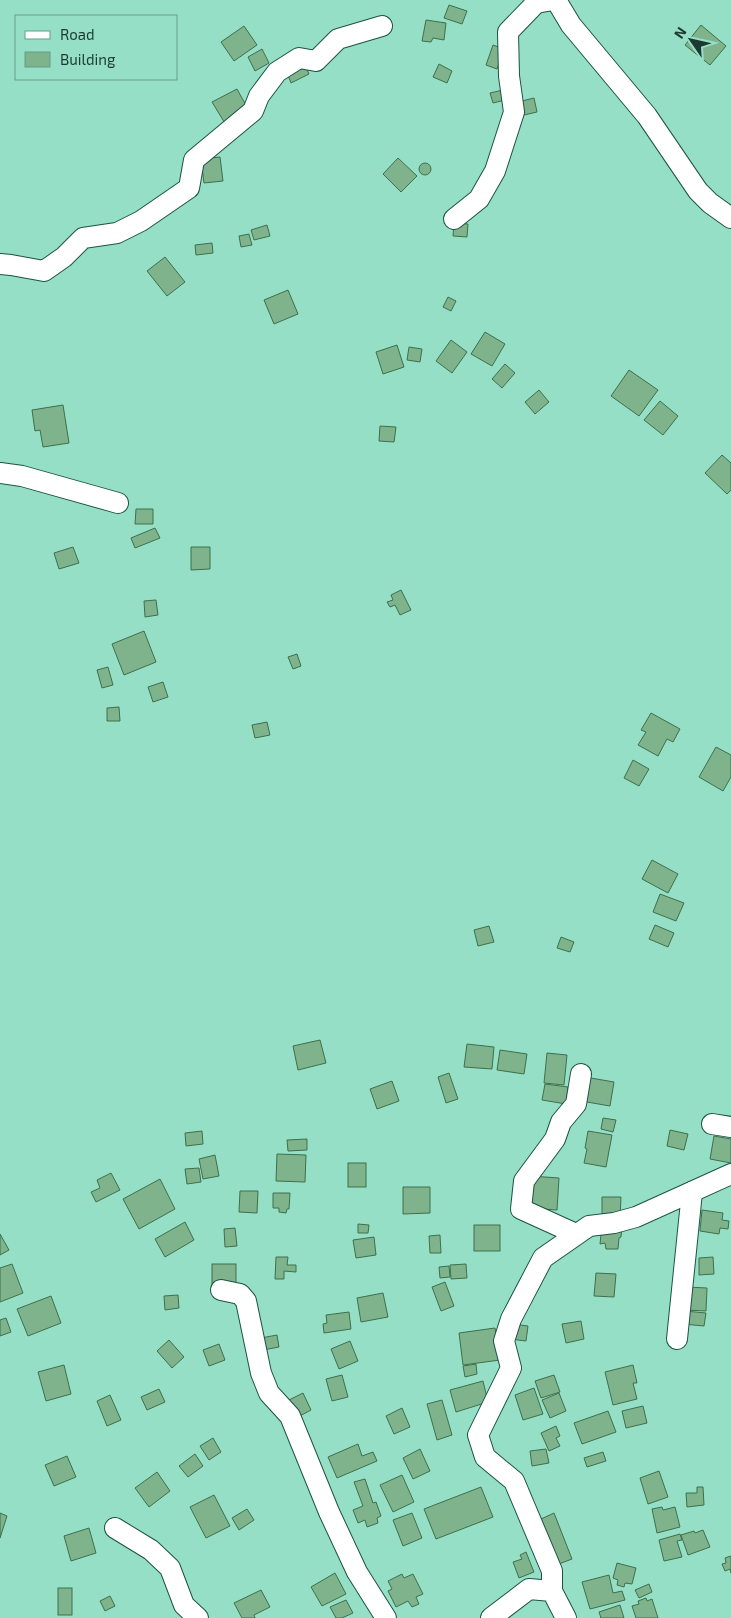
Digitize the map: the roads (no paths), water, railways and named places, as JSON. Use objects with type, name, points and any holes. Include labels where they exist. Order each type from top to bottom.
[{"type":"street","points":[[454,219],[479,198],[491,178],[514,112],[509,76],[508,32],[536,3],[555,0],[571,25],[647,116],[698,191],[710,203],[731,218]]},
{"type":"street","points":[[0,264],[44,271],[64,258],[83,238],[117,233],[141,221],[189,188],[194,160],[253,111],[259,96],[277,72],[299,58],[316,61],[338,39],[382,26]]},
{"type":"street","points":[[0,473],[22,476],[118,503]]},
{"type":"street","points":[[576,1234],[521,1210],[524,1181],[555,1139],[561,1122],[576,1104],[580,1074]]},
{"type":"street","points":[[566,1618],[552,1591],[552,1571],[514,1481],[485,1457],[478,1435],[511,1368],[504,1342],[511,1319],[544,1258],[576,1234],[589,1226],[614,1223],[636,1217],[731,1174]]},
{"type":"street","points":[[677,1339],[692,1192]]},
{"type":"street","points":[[221,1290],[240,1294],[246,1301],[261,1373],[269,1393],[290,1416],[329,1512],[357,1572],[386,1618]]},
{"type":"street","points":[[115,1528],[151,1550],[170,1568],[184,1605],[198,1618]]},
{"type":"street","points":[[491,1618],[529,1589],[552,1591]]}]
